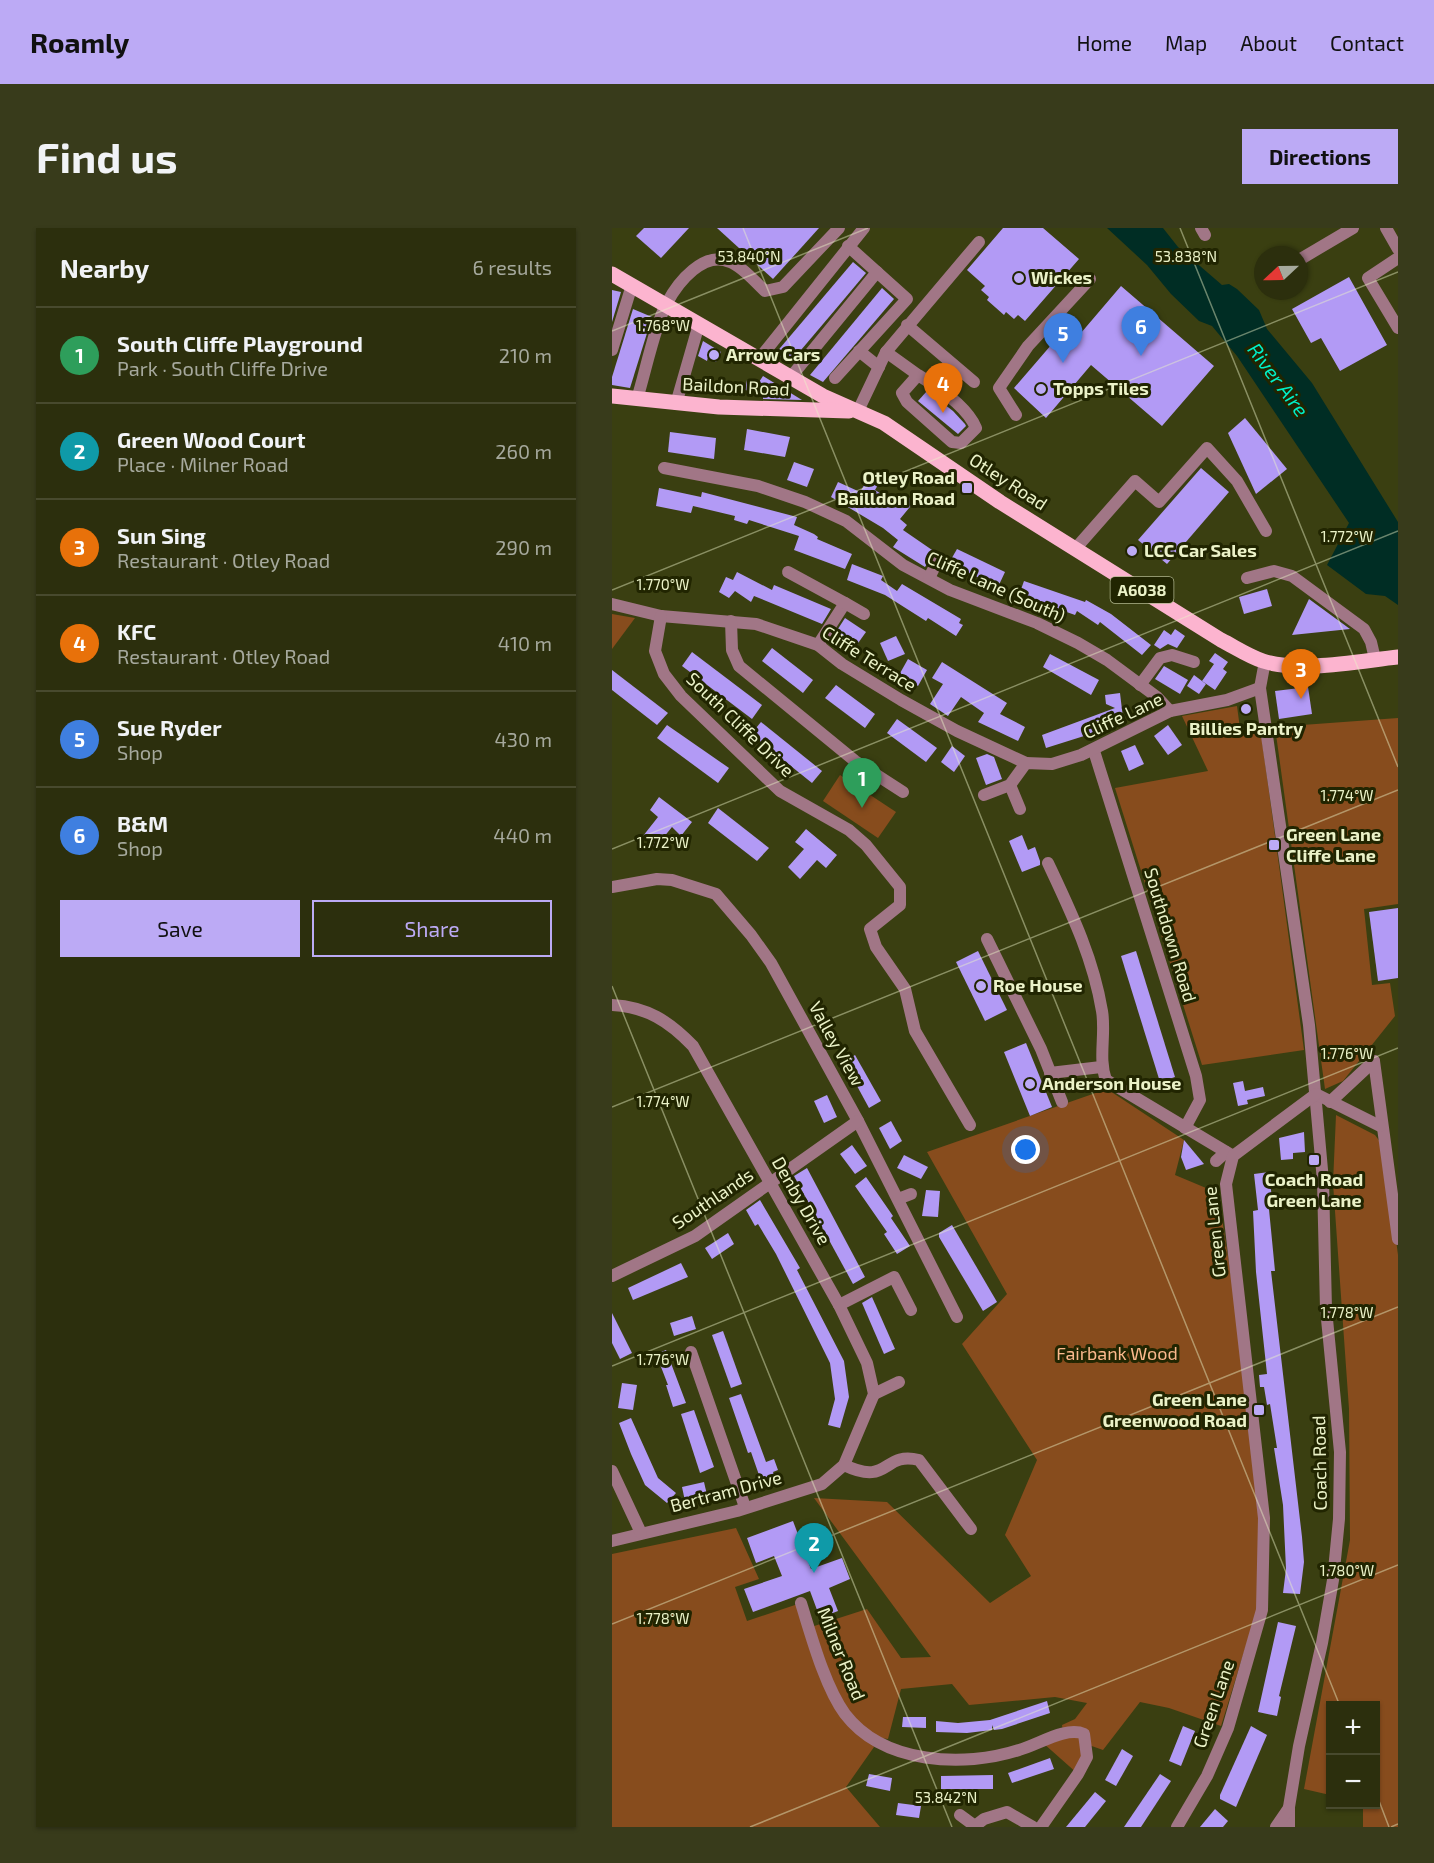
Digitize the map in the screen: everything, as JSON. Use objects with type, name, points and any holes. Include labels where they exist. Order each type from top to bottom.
[{"type":"main road","name":"Otley Road","points":[[612,274],[789,378],[912,440],[1000,502],[1221,640],[1265,662],[1310,664],[1398,657]]},
{"type":"main road","name":"Baildon Road","points":[[612,396],[676,404],[858,411]]},
{"type":"street","points":[[637,399],[666,304],[693,270],[705,262],[718,258],[732,262],[765,291],[783,286],[839,228]]},
{"type":"street","points":[[759,359],[864,228]]},
{"type":"street","points":[[1308,255],[1353,228]]},
{"type":"street","points":[[1386,228],[1398,249]]},
{"type":"street","points":[[858,411],[886,352],[979,242]]},
{"type":"street","points":[[848,246],[921,309]]},
{"type":"street","points":[[1398,258],[1368,278],[1398,328]]},
{"type":"street","points":[[789,378],[877,272]]},
{"type":"street","points":[[1016,415],[999,388],[1028,346],[1090,279]]},
{"type":"street","points":[[612,350],[632,285]]},
{"type":"street","points":[[836,378],[907,298]]},
{"type":"street","points":[[676,404],[699,324]]},
{"type":"street","points":[[907,325],[974,382]]},
{"type":"street","points":[[859,351],[879,367]]},
{"type":"street","points":[[886,352],[933,384],[971,418],[976,428],[961,443],[952,442],[907,402],[902,393],[918,375]]},
{"type":"street","points":[[1076,548],[1136,481],[1159,502],[1207,448],[1237,481],[1266,531]]},
{"type":"street","name":"Cliffe Lane (South)","points":[[664,468],[758,486],[805,502],[846,521],[903,565],[950,590],[1037,623],[1107,660],[1157,698],[1170,711]]},
{"type":"street","points":[[930,578],[938,560]]},
{"type":"street","points":[[1247,578],[1274,571],[1292,576],[1364,629],[1371,642],[1375,659]]},
{"type":"street","points":[[788,572],[864,614]]},
{"type":"street","points":[[818,645],[845,603]]},
{"type":"street","name":"Cliffe Terrace","points":[[612,604],[660,616],[756,624],[818,645],[842,664],[900,700],[957,731],[1026,764]]},
{"type":"street","name":"South Cliffe Drive","points":[[660,616],[655,651],[664,674],[681,696],[780,791],[849,830],[866,845],[900,887],[900,905],[870,929],[876,947],[904,988],[915,1031],[970,1125]]},
{"type":"street","points":[[731,621],[732,650],[739,666],[855,760],[903,792]]},
{"type":"street","points":[[1140,685],[1160,658],[1172,655],[1194,663]]},
{"type":"street","points":[[1265,662],[1260,688],[1305,992],[1316,1094]]},
{"type":"street","name":"Cliffe Lane","points":[[1026,764],[1052,764],[1094,751],[1140,724],[1170,711],[1227,700],[1260,688]]},
{"type":"street","name":"Southdown Road","points":[[1094,751],[1196,1076],[1200,1100],[1185,1128]]},
{"type":"street","points":[[984,795],[1010,785],[1026,764]]},
{"type":"street","points":[[1010,785],[1020,809]]},
{"type":"street","points":[[1048,863],[1083,936],[1096,975],[1103,1018],[1104,1044],[1101,1067],[1106,1080],[1229,1154]]},
{"type":"street","name":"Valley View","points":[[612,887],[657,879],[672,880],[716,894],[751,935],[771,963],[858,1121],[957,1317]]},
{"type":"street","points":[[987,939],[1062,1102]]},
{"type":"street","name":"Denby Drive","points":[[612,1005],[640,1009],[658,1016],[676,1028],[693,1046],[839,1305],[867,1363],[874,1394]]},
{"type":"street","points":[[1330,1102],[1374,1061],[1380,1126],[1398,1239]]},
{"type":"street","points":[[1050,1072],[1101,1067]]},
{"type":"street","points":[[1316,1094],[1380,1126]]},
{"type":"street","points":[[1216,1161],[1316,1094]]},
{"type":"street","name":"Coach Road","points":[[1289,1827],[1289,1807],[1299,1746],[1323,1642],[1333,1580],[1339,1519],[1339,1425],[1326,1310],[1323,1181],[1316,1094]]},
{"type":"street","name":"Southlands","points":[[612,1276],[695,1236],[858,1121]]},
{"type":"street","name":"Green Lane","points":[[1177,1827],[1207,1776],[1228,1728],[1262,1610],[1264,1518],[1226,1184],[1229,1154]]},
{"type":"street","points":[[898,1200],[911,1194]]},
{"type":"street","points":[[839,1305],[894,1277],[911,1310]]},
{"type":"street","points":[[692,1352],[745,1507]]},
{"type":"street","points":[[899,1382],[874,1394],[844,1465],[863,1474],[876,1473],[894,1461],[908,1457],[919,1460],[971,1528]]},
{"type":"street","name":"Bertram Drive","points":[[612,1541],[745,1507],[822,1484],[844,1465]]},
{"type":"street","points":[[612,1471],[641,1533]]},
{"type":"street","name":"Milner Road","points":[[801,1603],[814,1644],[843,1711],[856,1727],[878,1742],[920,1757],[955,1761],[1001,1756],[1064,1733],[1077,1731],[1084,1734],[1087,1757],[1078,1774],[1041,1827]]},
{"type":"street","points":[[1276,1827],[1289,1807]]},
{"type":"street","points":[[960,1815],[975,1826],[984,1819],[1007,1812],[1033,1827]]},
{"type":"green space","points":[[612,614],[635,618],[612,649]]},
{"type":"green space","points":[[1237,706],[1241,736],[1261,733],[1304,1050],[1202,1065],[1115,788],[1208,771],[1182,716]]},
{"type":"green space","points":[[1398,718],[1398,904],[1364,909],[1372,985],[1390,983],[1395,1016],[1343,1081],[1325,1089],[1275,727]]},
{"type":"green space","points":[[840,775],[896,812],[878,838],[823,801]]},
{"type":"green space","name":"Fairbank Wood","points":[[1107,1089],[1184,1140],[1175,1175],[1218,1193],[1239,1327],[1258,1512],[1258,1607],[1221,1726],[1169,1708],[1140,1702],[1103,1750],[1086,1744],[1078,1774],[1043,1743],[1063,1733],[1062,1725],[1075,1719],[1087,1703],[1055,1697],[969,1705],[952,1684],[901,1689],[888,1739],[868,1736],[874,1747],[846,1787],[880,1827],[612,1827],[612,1554],[736,1528],[759,1579],[735,1587],[747,1621],[801,1603],[808,1628],[867,1609],[901,1658],[931,1657],[814,1498],[887,1502],[990,1603],[1031,1576],[1005,1535],[1037,1460],[962,1344],[1007,1294],[927,1152]]},
{"type":"green space","points":[[1336,1115],[1375,1135],[1384,1147],[1398,1255],[1398,1827],[1363,1827],[1363,1809],[1380,1809],[1380,1701],[1326,1701],[1326,1794],[1304,1789],[1350,1540],[1349,1409],[1333,1183]]},
{"type":"water","name":"River Aire","points":[[1107,228],[1163,228],[1178,247],[1222,285],[1229,284],[1237,289],[1259,310],[1267,329],[1312,383],[1398,522],[1398,605],[1385,596],[1366,594],[1327,565],[1349,523],[1237,356],[1212,326],[1199,321],[1171,294],[1147,265]]},
{"type":"building","points":[[644,228],[689,228],[661,258],[636,236]]},
{"type":"building","points":[[717,228],[819,228],[773,279]]},
{"type":"building","name":"Wickes","points":[[1003,228],[1043,228],[1079,259],[1025,321],[1018,315],[1014,319],[1006,312],[1004,315],[987,300],[989,297],[981,290],[985,286],[967,270]]},
{"type":"building","points":[[853,262],[866,273],[790,363],[775,354]]},
{"type":"building","points":[[1349,277],[1387,345],[1340,371],[1321,338],[1311,343],[1292,309]]},
{"type":"building","points":[[1121,286],[1214,366],[1162,426],[1091,365],[1046,418],[1014,388],[1058,337],[1069,347]]},
{"type":"building","points":[[882,288],[894,299],[823,382],[810,375]]},
{"type":"building","points":[[612,290],[621,292],[612,322]]},
{"type":"building","points":[[633,309],[652,317],[630,388],[612,385],[612,377]]},
{"type":"building","points":[[703,341],[721,352],[716,362],[708,357],[707,361],[698,356]]},
{"type":"building","points":[[763,376],[802,400],[763,399],[763,394],[745,390],[747,380],[757,385]]},
{"type":"building","points":[[927,391],[953,411],[965,424],[966,426],[958,434],[918,401]]},
{"type":"building","points":[[1245,418],[1287,469],[1256,494],[1228,433]]},
{"type":"building","points":[[747,429],[790,437],[785,457],[744,450]]},
{"type":"building","points":[[670,432],[716,438],[714,459],[668,452]]},
{"type":"building","points":[[794,462],[814,469],[807,487],[787,480]]},
{"type":"building","points":[[1201,468],[1229,492],[1167,564],[1138,540]]},
{"type":"building","points":[[872,472],[882,478],[875,490],[897,504],[905,494],[914,502],[900,519],[907,525],[903,530],[935,552],[925,567],[893,547],[898,540],[883,528],[831,497],[838,482],[860,492]]},
{"type":"building","points":[[659,488],[701,497],[702,492],[797,517],[794,525],[814,534],[818,537],[817,539],[852,554],[845,569],[794,550],[799,536],[749,520],[747,524],[734,520],[735,516],[693,506],[691,513],[656,506]]},
{"type":"building","points":[[957,549],[1005,572],[998,587],[949,563]]},
{"type":"building","points":[[852,564],[883,576],[881,580],[897,591],[902,584],[961,619],[959,623],[963,625],[956,636],[928,618],[926,621],[885,595],[847,580]]},
{"type":"building","points":[[737,572],[772,590],[774,585],[831,609],[822,624],[754,596],[751,602],[735,591],[729,598],[719,592],[726,577],[733,580]]},
{"type":"building","points":[[1024,581],[1085,602],[1086,600],[1111,614],[1151,645],[1142,655],[1100,622],[1098,625],[1077,611],[1075,615],[1019,595]]},
{"type":"building","points":[[1267,589],[1272,606],[1244,614],[1239,597]]},
{"type":"building","points":[[1309,599],[1350,629],[1292,635]]},
{"type":"building","points":[[845,618],[866,632],[856,646],[836,632]]},
{"type":"building","points":[[1175,629],[1185,636],[1177,648],[1168,644],[1160,649],[1154,645],[1164,630],[1171,635]]},
{"type":"building","points":[[896,636],[905,654],[888,661],[880,643]]},
{"type":"building","points":[[772,648],[813,680],[803,693],[762,661]]},
{"type":"building","points":[[692,652],[762,705],[752,719],[682,666]]},
{"type":"building","points":[[1215,653],[1228,662],[1223,669],[1227,672],[1215,690],[1202,681],[1214,664],[1209,661]]},
{"type":"building","points":[[1050,654],[1099,680],[1091,695],[1043,667]]},
{"type":"building","points":[[908,659],[927,670],[918,686],[899,675]]},
{"type":"building","points":[[942,662],[1007,703],[1000,714],[1025,727],[1018,741],[978,722],[984,713],[961,697],[948,716],[930,704],[943,684],[932,678]]},
{"type":"building","points":[[1164,666],[1188,680],[1180,694],[1155,679]]},
{"type":"building","points":[[612,670],[668,713],[657,725],[612,690]]},
{"type":"building","points":[[1194,675],[1206,684],[1199,694],[1187,686]]},
{"type":"building","points":[[836,685],[875,714],[865,728],[825,698]]},
{"type":"building","points":[[1308,687],[1312,714],[1279,719],[1275,691]]},
{"type":"building","points":[[1120,693],[1123,718],[1096,721],[1100,731],[1046,748],[1042,735],[1115,708],[1106,704],[1105,695]]},
{"type":"building","points":[[897,719],[937,748],[926,762],[887,733]]},
{"type":"building","points":[[761,722],[822,771],[812,783],[751,734]]},
{"type":"building","points":[[667,725],[729,768],[718,783],[657,738]]},
{"type":"building","points":[[1168,725],[1182,745],[1168,755],[1154,736]]},
{"type":"building","points":[[1135,745],[1144,764],[1129,771],[1121,751]]},
{"type":"building","points":[[952,746],[965,756],[954,772],[941,762]]},
{"type":"building","points":[[987,754],[994,757],[1002,779],[986,785],[976,758]]},
{"type":"building","points":[[659,797],[692,822],[681,836],[672,827],[655,848],[643,836],[658,817],[650,810]]},
{"type":"building","points":[[718,808],[769,848],[757,861],[708,823]]},
{"type":"building","points":[[806,829],[837,855],[826,868],[817,860],[800,879],[788,867],[804,849],[795,842]]},
{"type":"building","points":[[1022,835],[1028,850],[1035,847],[1040,865],[1022,872],[1009,841]]},
{"type":"building","points":[[1398,908],[1398,978],[1378,981],[1369,912]]},
{"type":"building","name":"Roe House","points":[[978,951],[1007,1010],[985,1021],[956,962]]},
{"type":"building","points":[[1136,951],[1175,1077],[1160,1082],[1121,956]]},
{"type":"building","name":"Anderson House","points":[[1026,1043],[1052,1107],[1030,1116],[1004,1052]]},
{"type":"building","points":[[855,1055],[881,1101],[869,1108],[844,1062]]},
{"type":"building","points":[[1243,1081],[1245,1091],[1263,1087],[1265,1096],[1247,1100],[1248,1104],[1238,1106],[1233,1083]]},
{"type":"building","points":[[827,1095],[837,1117],[824,1123],[814,1101]]},
{"type":"building","points":[[891,1121],[902,1141],[890,1149],[879,1128]]},
{"type":"building","points":[[1304,1132],[1305,1152],[1293,1153],[1293,1159],[1281,1160],[1279,1138]]},
{"type":"building","points":[[1184,1140],[1204,1164],[1186,1170],[1181,1157]]},
{"type":"building","points":[[852,1145],[867,1166],[855,1174],[840,1154]]},
{"type":"building","points":[[904,1155],[928,1167],[921,1179],[897,1168]]},
{"type":"building","points":[[807,1168],[865,1277],[853,1284],[794,1176]]},
{"type":"building","points":[[1269,1172],[1272,1199],[1268,1199],[1275,1271],[1271,1271],[1304,1562],[1300,1594],[1283,1593],[1286,1569],[1283,1505],[1274,1448],[1277,1448],[1270,1404],[1267,1405],[1264,1387],[1260,1387],[1259,1375],[1267,1374],[1256,1272],[1253,1211],[1258,1210],[1254,1174]]},
{"type":"building","points":[[866,1177],[910,1246],[897,1254],[884,1234],[887,1232],[855,1186]]},
{"type":"building","points":[[926,1190],[940,1191],[938,1217],[922,1216]]},
{"type":"building","points":[[760,1200],[800,1268],[797,1270],[844,1361],[849,1397],[840,1428],[828,1425],[835,1399],[830,1363],[776,1254],[758,1224],[755,1226],[746,1210]]},
{"type":"building","points":[[952,1225],[997,1302],[983,1311],[939,1237],[939,1233]]},
{"type":"building","points":[[728,1233],[734,1244],[712,1259],[705,1248]]},
{"type":"building","points":[[681,1263],[688,1277],[633,1300],[628,1288]]},
{"type":"building","points":[[872,1297],[895,1349],[884,1354],[862,1303]]},
{"type":"building","points":[[612,1313],[632,1353],[620,1359],[612,1343]]},
{"type":"building","points":[[692,1316],[696,1329],[674,1336],[670,1323]]},
{"type":"building","points":[[723,1331],[742,1384],[731,1388],[712,1335]]},
{"type":"building","points":[[666,1350],[686,1403],[673,1407],[666,1385],[668,1385],[656,1354]]},
{"type":"building","points":[[622,1383],[637,1385],[633,1410],[618,1408]]},
{"type":"building","points":[[741,1394],[766,1462],[774,1459],[778,1470],[773,1472],[776,1480],[766,1484],[762,1474],[759,1475],[751,1452],[748,1453],[729,1398]]},
{"type":"building","points":[[694,1410],[714,1467],[700,1473],[681,1414]]},
{"type":"building","points":[[631,1418],[658,1478],[676,1493],[667,1503],[645,1485],[631,1454],[619,1423]]},
{"type":"building","points":[[704,1482],[707,1495],[685,1501],[682,1487]]},
{"type":"building","points":[[793,1521],[811,1569],[842,1558],[850,1579],[829,1588],[838,1611],[820,1618],[810,1591],[753,1612],[744,1589],[782,1576],[774,1556],[756,1563],[747,1538]]},
{"type":"building","points":[[1278,1622],[1296,1626],[1279,1696],[1281,1697],[1277,1716],[1258,1712]]},
{"type":"building","points":[[1047,1701],[1050,1713],[1002,1729],[994,1730],[992,1725],[992,1730],[967,1733],[936,1732],[936,1721],[958,1723],[990,1720]]},
{"type":"building","points":[[903,1717],[926,1717],[926,1728],[902,1727]]},
{"type":"building","points":[[1183,1726],[1195,1731],[1181,1766],[1169,1761]]},
{"type":"building","points":[[1251,1726],[1267,1735],[1236,1807],[1220,1799],[1220,1795]]},
{"type":"building","points":[[1122,1749],[1133,1756],[1116,1786],[1105,1780]]},
{"type":"building","points":[[1050,1758],[1054,1769],[1012,1783],[1008,1773]]},
{"type":"building","points":[[869,1774],[892,1778],[890,1791],[866,1786]]},
{"type":"building","points":[[1160,1774],[1171,1781],[1141,1827],[1124,1827]]},
{"type":"building","points":[[993,1775],[993,1789],[941,1789],[941,1776]]},
{"type":"building","points":[[1095,1792],[1106,1801],[1085,1827],[1066,1827]]},
{"type":"building","points":[[898,1803],[921,1806],[919,1818],[896,1815]]},
{"type":"building","points":[[1215,1809],[1228,1821],[1223,1827],[1200,1827]]},
{"type":"place","name":"Wickes","points":[[1019,278]]},
{"type":"place","name":"Arrow Cars","points":[[714,355]]},
{"type":"place","name":"B&M","points":[[1141,356]]},
{"type":"place","name":"Sue Ryder","points":[[1063,363]]},
{"type":"place","name":"Topps Tiles","points":[[1041,389]]},
{"type":"place","name":"KFC","points":[[943,413]]},
{"type":"place","name":"Otley Road Bailldon Road","points":[[967,488]]},
{"type":"place","name":"LCC Car Sales","points":[[1132,551]]},
{"type":"place","name":"Sun Sing","points":[[1301,699]]},
{"type":"place","name":"Billies Pantry","points":[[1246,709]]},
{"type":"place","name":"South Cliffe Playground","points":[[862,808]]},
{"type":"place","name":"Green Lane Cliffe Lane","points":[[1274,845]]},
{"type":"place","name":"Roe House","points":[[981,986]]},
{"type":"place","name":"Anderson House","points":[[1030,1084]]},
{"type":"place","name":"Coach Road Green Lane","points":[[1314,1160]]},
{"type":"place","name":"Green Lane Greenwood Road","points":[[1259,1410]]},
{"type":"place","name":"Green Wood Court","points":[[814,1573]]}]
